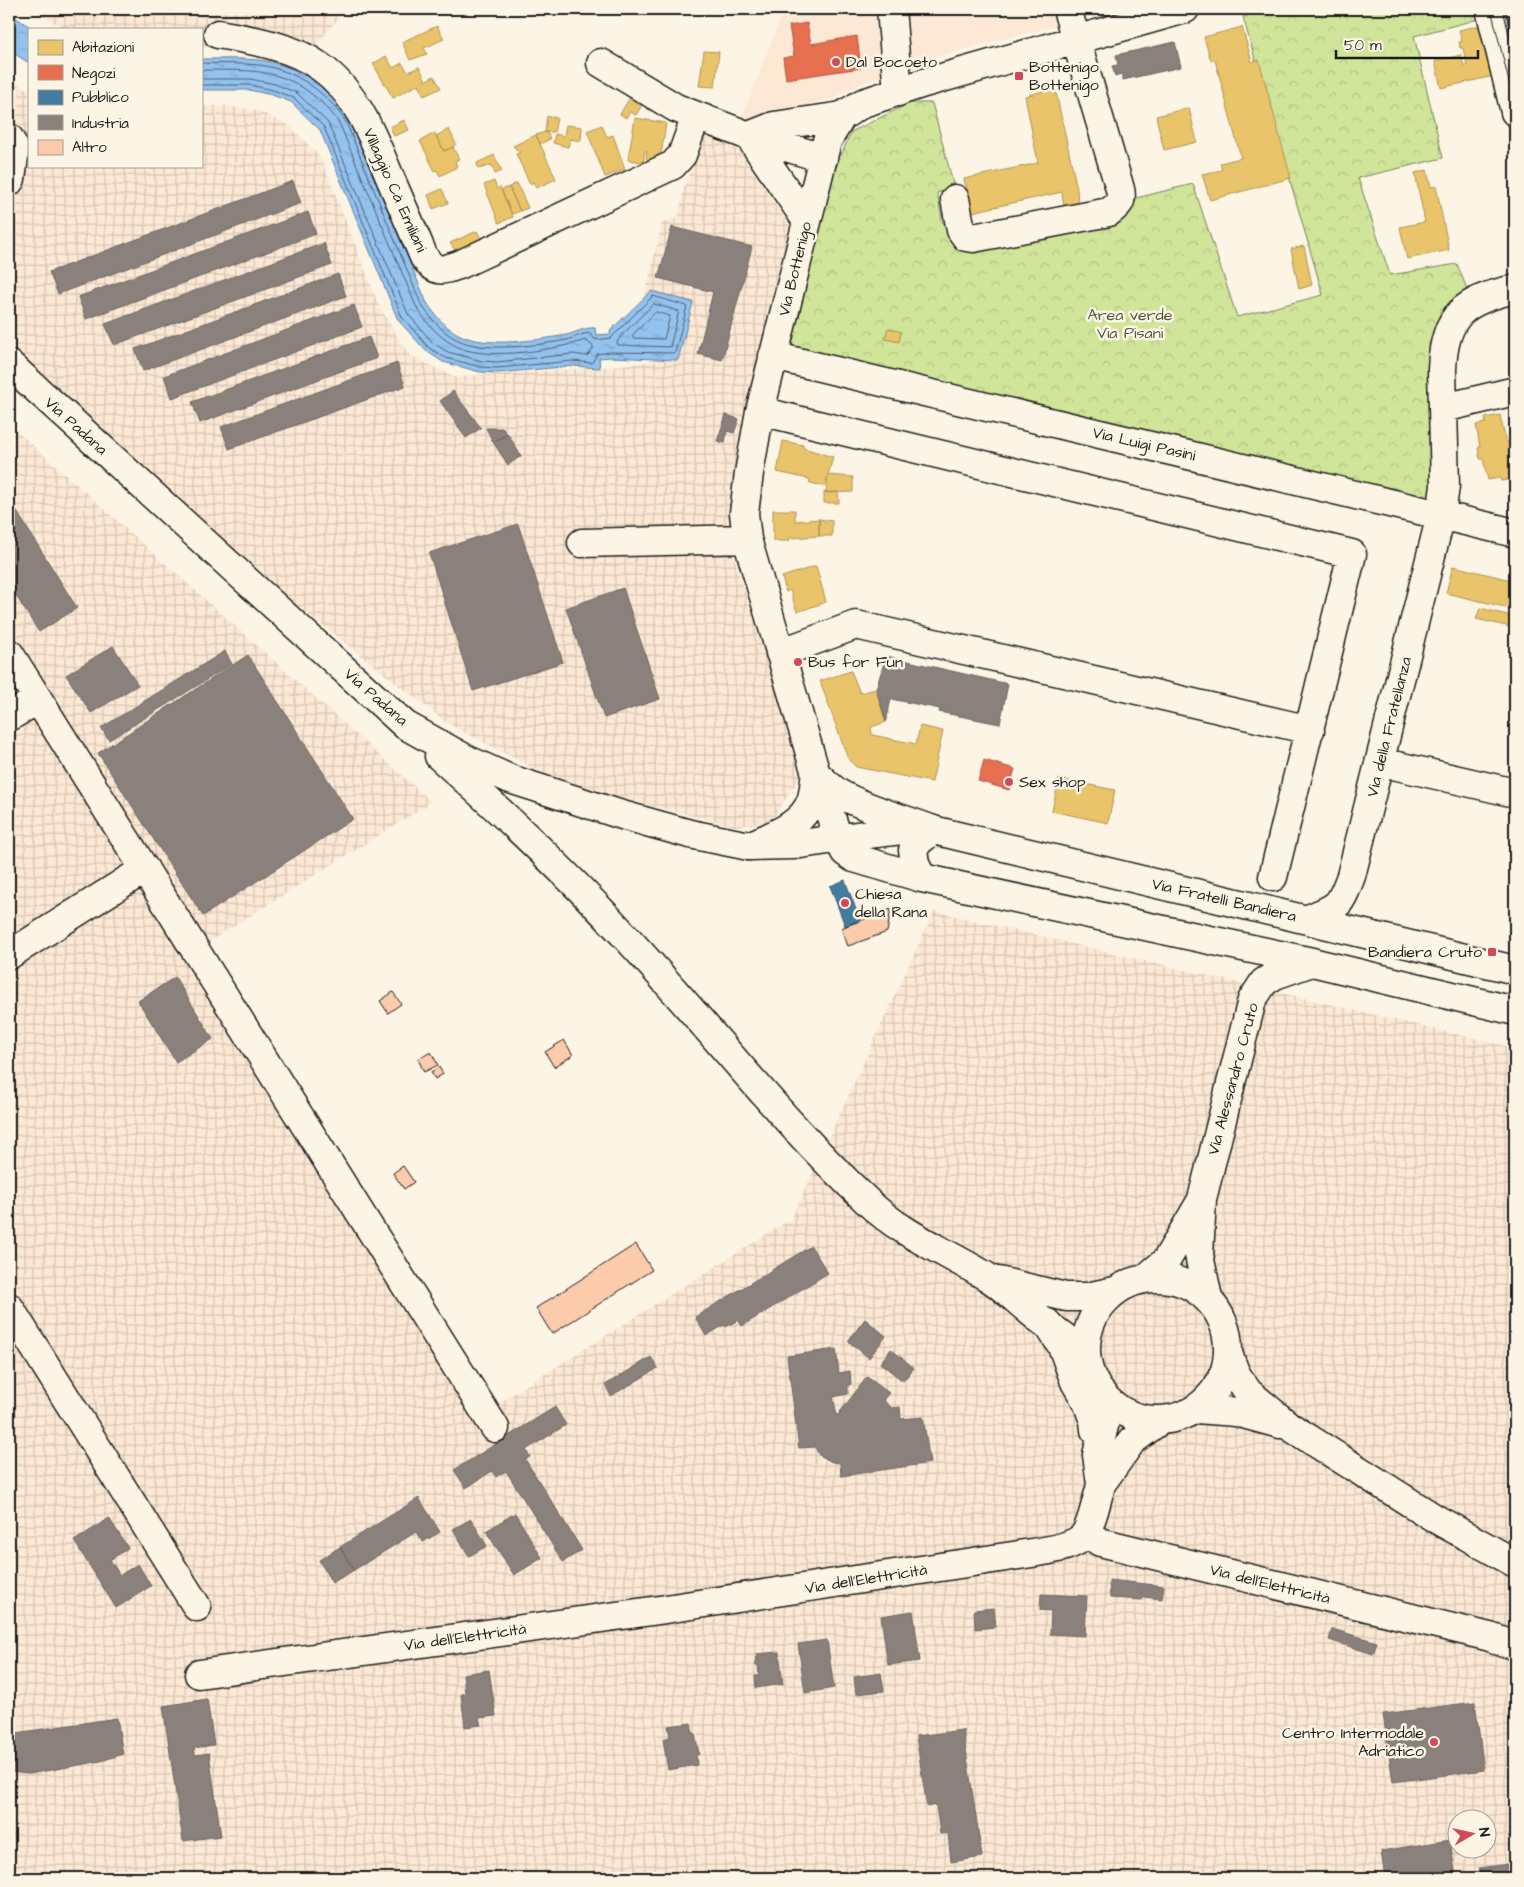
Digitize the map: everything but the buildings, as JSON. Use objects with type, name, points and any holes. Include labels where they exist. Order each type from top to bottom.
[{"type":"street","points":[[890,9],[898,92]]},
{"type":"street","points":[[955,199],[961,230],[966,237],[973,238],[1109,212],[1120,204],[1122,196],[1066,9]]},
{"type":"street","name":"Via Bottenigo","points":[[816,774],[747,539],[744,513],[760,411],[827,141],[842,116],[863,104],[1075,39],[1185,9]]},
{"type":"street","points":[[1490,9],[1515,112]]},
{"type":"street","points":[[1500,9],[1515,73]]},
{"type":"street","name":"Villaggio Cà Emiliani","points":[[218,34],[293,52],[319,66],[342,85],[361,114],[378,149],[424,257],[437,270],[459,265],[673,165],[682,155],[702,118]]},
{"type":"street","points":[[600,63],[676,108],[743,134],[823,158]]},
{"type":"street","points":[[743,134],[774,126],[842,116]]},
{"type":"street","points":[[743,134],[808,221]]},
{"type":"street","points":[[9,138],[14,149],[9,182]]},
{"type":"street","name":"Via della Fratellanza","points":[[1308,920],[1337,907],[1344,896],[1355,862],[1441,515],[1444,496],[1443,355],[1447,336],[1462,310],[1478,300],[1515,289]]},
{"type":"street","name":"Via Luigi Pasini","points":[[773,356],[1515,532]]},
{"type":"street","name":"Via Padana","points":[[9,364],[405,725],[468,760],[510,779],[690,834],[749,846],[794,845],[838,840]]},
{"type":"street","points":[[1444,408],[1515,391]]},
{"type":"street","points":[[760,411],[1352,554],[1273,877]]},
{"type":"street","points":[[582,543],[747,539]]},
{"type":"street","points":[[780,652],[856,625],[1310,730]]},
{"type":"street","points":[[9,653],[495,1428]]},
{"type":"street","points":[[9,717],[38,699]]},
{"type":"street","points":[[405,725],[522,830],[573,881],[626,936],[777,1109],[870,1205],[907,1230],[989,1278],[1070,1340],[1086,1355]]},
{"type":"street","points":[[1380,762],[1515,793]]},
{"type":"street","points":[[816,774],[838,840],[845,852],[854,858],[922,878],[1312,962],[1515,1012]]},
{"type":"street","points":[[749,846],[781,831],[800,819],[811,802],[816,774]]},
{"type":"street","name":"Via Fratelli Bandiera","points":[[816,774],[838,793],[864,806],[933,830],[1515,970]]},
{"type":"street","name":"Via Fratelli Bandiera","points":[[838,840],[910,829],[933,830]]},
{"type":"street","points":[[922,878],[915,864],[913,850],[919,841],[933,830]]},
{"type":"street","points":[[9,955],[145,869]]},
{"type":"street","points":[[1244,947],[1251,962],[1253,978],[1252,1000]]},
{"type":"street","name":"Via Alessandro Cruto","points":[[1208,1298],[1199,1255],[1202,1199],[1252,1000],[1264,982],[1275,975],[1312,962]]},
{"type":"street","name":"Via Alessandro Cruto","points":[[1146,1278],[1166,1261],[1202,1199]]},
{"type":"street","points":[[989,1278],[1066,1297],[1087,1297],[1115,1291]]},
{"type":"street","points":[[1146,1278],[1169,1278],[1190,1284],[1208,1298],[1221,1315],[1228,1335],[1229,1356],[1224,1377],[1213,1394],[1197,1409],[1179,1417],[1159,1421],[1137,1418],[1118,1408],[1102,1394],[1091,1376],[1086,1355],[1088,1331],[1098,1308],[1115,1291],[1130,1282],[1146,1278]]},
{"type":"street","points":[[9,1308],[197,1607]]},
{"type":"street","points":[[1047,1323],[1062,1346],[1075,1382],[1092,1414],[1101,1484]]},
{"type":"street","points":[[1229,1356],[1236,1374],[1248,1392],[1288,1426],[1436,1519],[1515,1563]]},
{"type":"street","points":[[1097,1455],[1105,1422],[1102,1394]]},
{"type":"street","points":[[1197,1409],[1236,1412],[1288,1426]]},
{"type":"street","points":[[1086,1533],[1101,1484],[1132,1441],[1159,1421]]},
{"type":"street","name":"Via dell'Elettricità","points":[[199,1674],[660,1610],[1019,1555],[1074,1543],[1086,1533],[1100,1542],[1490,1637],[1515,1646]]},
{"type":"shaded area","points":[[30,9],[346,9],[297,68],[216,47],[202,47],[202,28],[65,28]]},
{"type":"shaded area","points":[[784,9],[1084,9],[1086,18],[919,61],[863,83],[834,98],[740,122]]},
{"type":"shaded area","points":[[9,81],[28,90],[28,168],[202,168],[202,106],[229,106],[258,111],[290,126],[321,158],[380,308],[409,355],[455,377],[604,367],[674,359],[691,308],[645,295],[662,222],[678,218],[684,188],[703,131],[734,142],[790,226],[728,539],[803,773],[770,823],[734,826],[615,797],[542,773],[447,723],[295,604],[207,528],[9,348]]},
{"type":"shaded area","points":[[9,424],[432,802],[202,946],[489,1409],[791,1219],[934,911],[1515,1048],[1515,1878],[9,1878]]},
{"type":"green space","name":"Area verde Via Pisani","points":[[1264,9],[1472,9],[1475,20],[1414,36],[1443,158],[1358,178],[1390,275],[1457,264],[1469,294],[1435,453],[1430,506],[790,345],[823,198],[851,132],[910,103],[932,103],[954,187],[937,193],[943,223],[957,232],[1132,199],[1193,184],[1237,317],[1323,295],[1243,17]]},
{"type":"water","points":[[9,13],[32,28],[28,28],[28,62],[9,50]]},
{"type":"water","points":[[202,59],[245,59],[273,62],[311,79],[333,97],[350,119],[426,301],[433,312],[453,331],[465,337],[488,342],[555,337],[591,328],[595,328],[596,335],[611,334],[610,331],[651,291],[693,302],[678,360],[610,357],[599,358],[600,368],[573,366],[497,373],[480,372],[443,362],[426,351],[398,320],[320,130],[291,102],[272,95],[249,90],[202,90]]},
{"type":"tram line","points":[[1491,9],[1515,106]]},
{"type":"tram line","points":[[1503,9],[1515,61]]},
{"type":"place","name":"Dal Bocoeto","points":[[836,62]]},
{"type":"place","name":"Bottenigo Bottenigo","points":[[1019,76]]},
{"type":"place","name":"Bus for Fun","points":[[798,662]]},
{"type":"place","name":"Sex shop","points":[[1009,782]]},
{"type":"place","name":"Chiesa della Rana","points":[[845,903]]},
{"type":"place","name":"Bandiera Cruto","points":[[1492,952]]},
{"type":"place","name":"Centro Intermodale Adriatico","points":[[1434,1742]]}]
